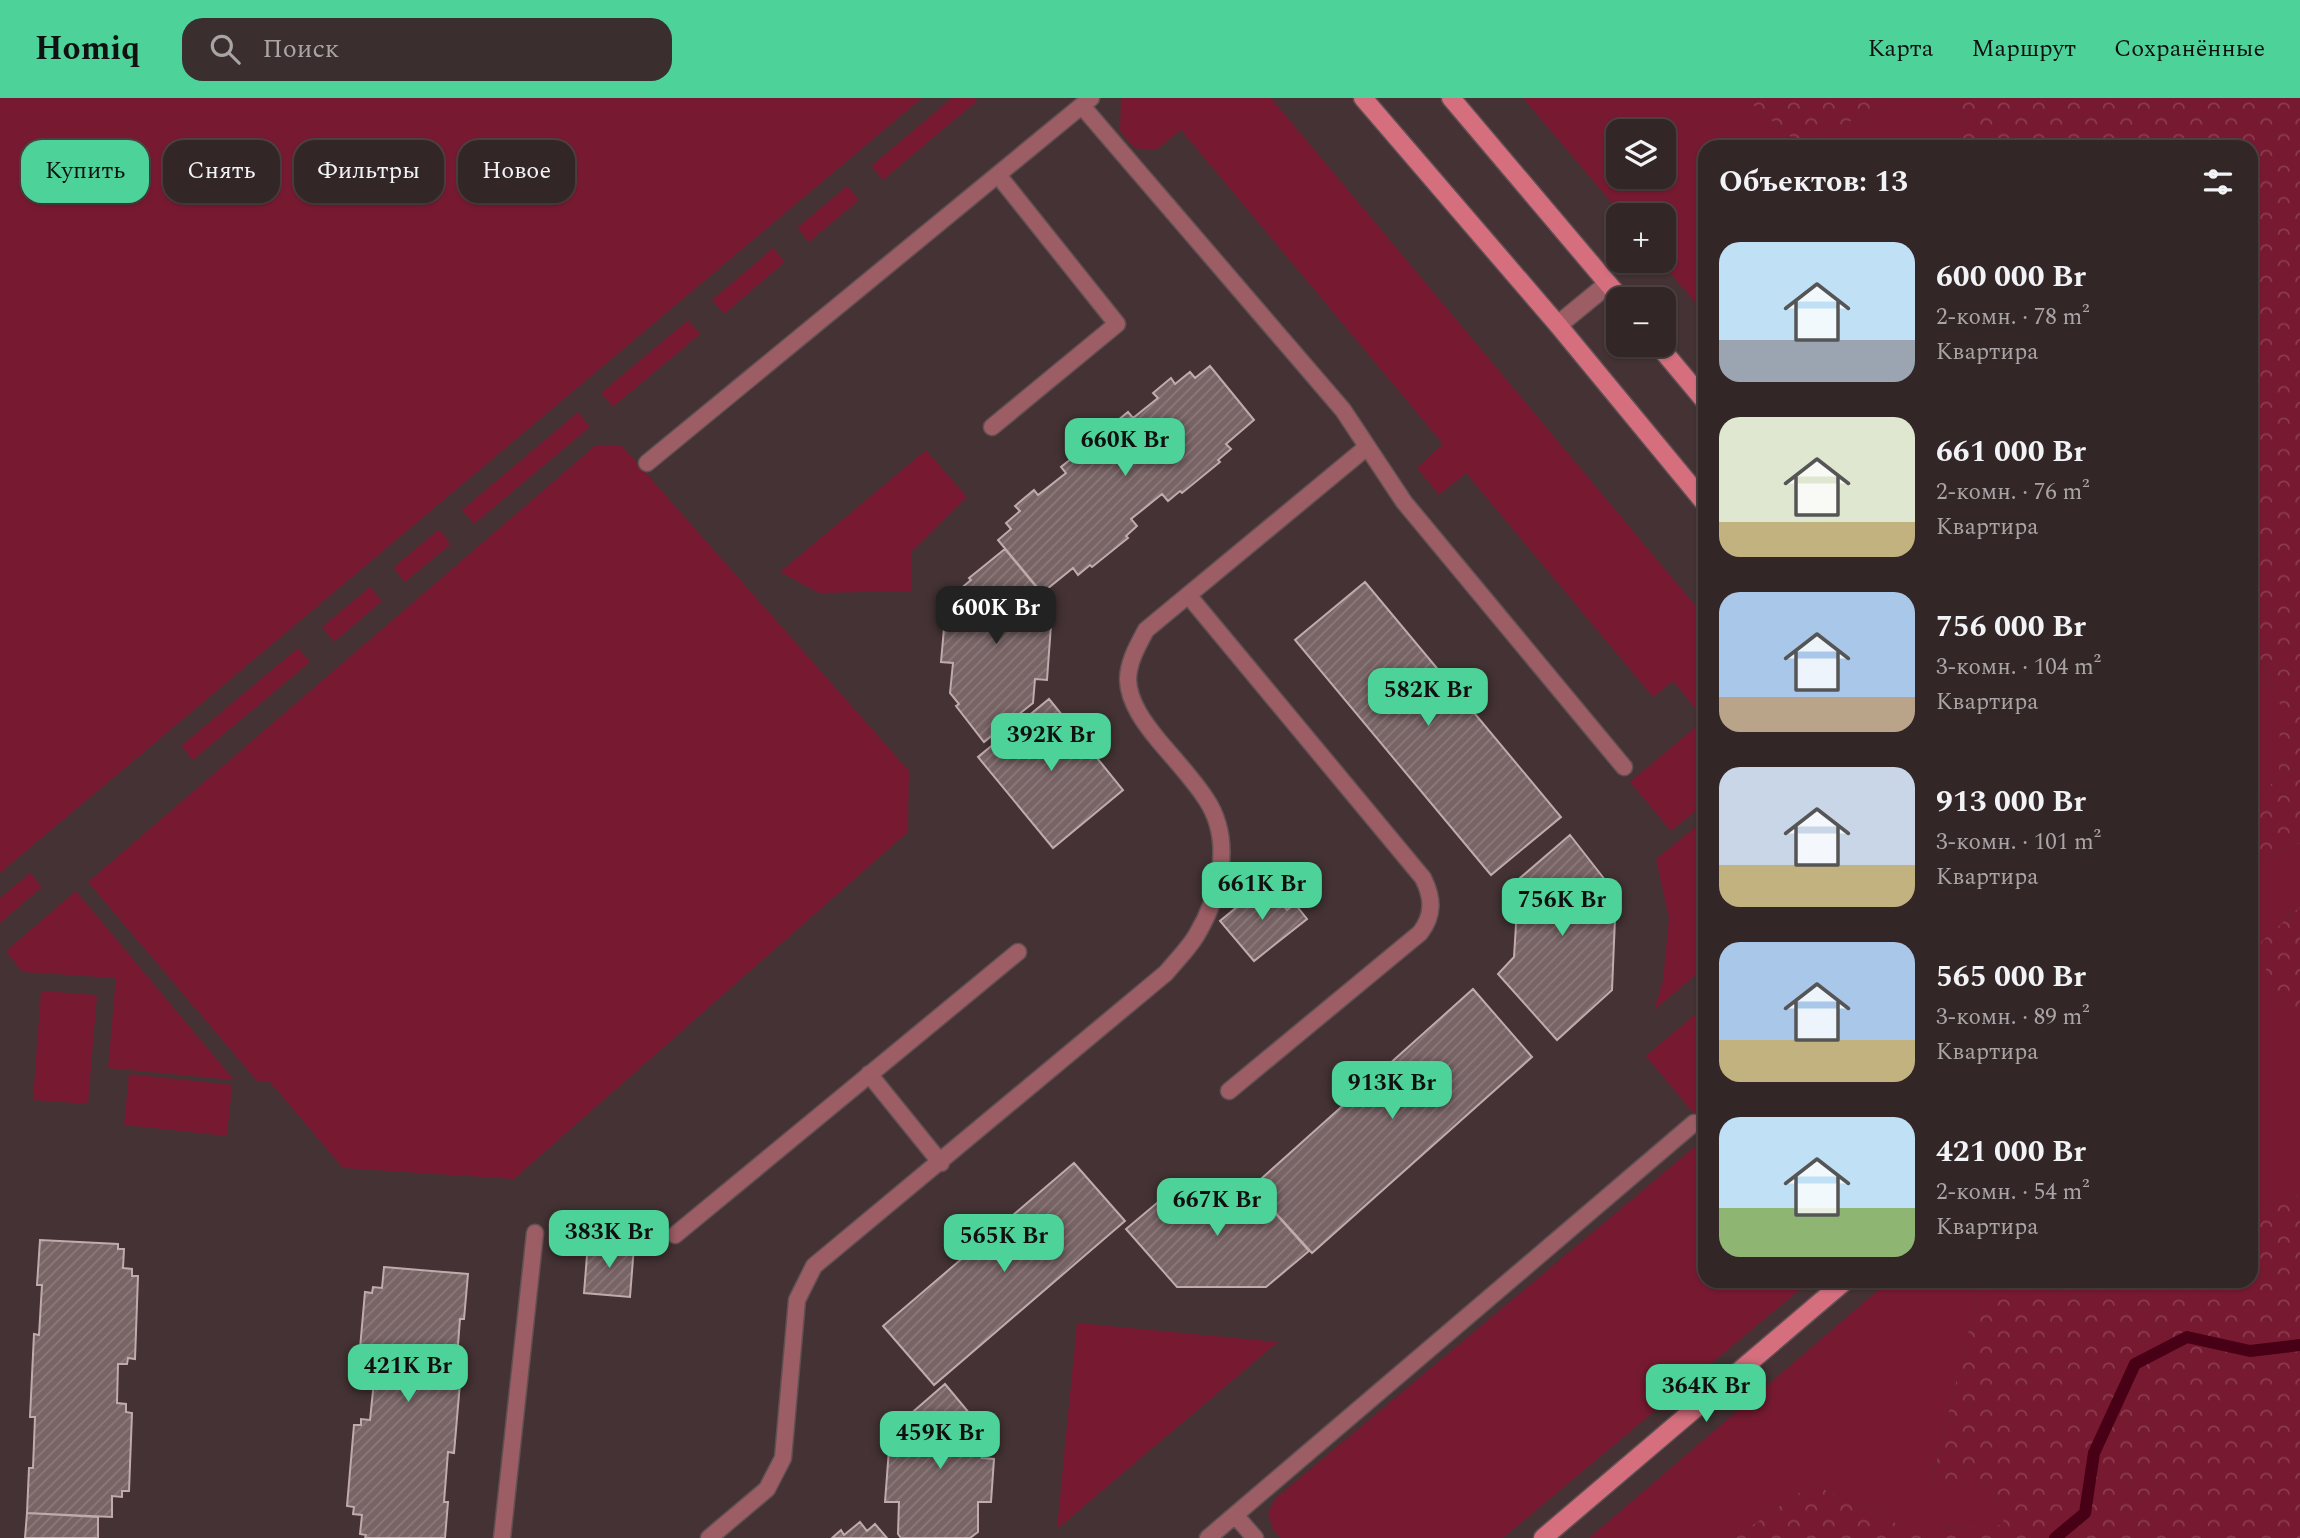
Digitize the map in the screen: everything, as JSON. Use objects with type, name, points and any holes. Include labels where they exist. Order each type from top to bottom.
[{"type":"street","points":[[1363,98],[1558,325],[1698,495]]},
{"type":"street","points":[[1451,98],[1610,287]]},
{"type":"street","points":[[1558,325],[1608,284]]},
{"type":"street","points":[[1668,357],[1698,393]]},
{"type":"street","points":[[1543,1538],[1837,1288]]},
{"type":"lane","points":[[648,463],[1086,102],[1343,410],[1404,502],[1624,767]]},
{"type":"lane","points":[[992,427],[1117,324],[998,175]]},
{"type":"lane","points":[[709,1538],[767,1489],[783,1458],[797,1300],[814,1266],[1166,973],[1196,937],[1213,900],[1222,866],[1221,832],[1207,800],[1148,727],[1134,705],[1128,680],[1133,654],[1146,630],[1367,447]]},
{"type":"lane","points":[[1188,595],[1423,878],[1430,891],[1429,921],[1420,933],[1229,1091]]},
{"type":"lane","points":[[675,1235],[1018,952]]},
{"type":"lane","points":[[869,1074],[941,1163]]},
{"type":"lane","points":[[1208,1538],[1694,1123]]},
{"type":"lane","points":[[502,1538],[535,1233]]},
{"type":"lane","points":[[1235,1515],[1255,1538]]},
{"type":"green space","points":[[0,98],[922,98],[0,873]]},
{"type":"green space","points":[[952,98],[974,98],[977,101],[883,180],[871,166]]},
{"type":"green space","points":[[1121,98],[1271,98],[1698,609],[1698,712],[1673,681],[1653,697],[1466,473],[1439,495],[1417,468],[1443,444],[1181,130],[1156,150],[1134,148],[1120,131]]},
{"type":"green space","points":[[1523,98],[1745,98],[1795,140],[1698,140],[1698,306],[1670,273],[1676,273],[1676,203],[1612,203]]},
{"type":"green space","points":[[1745,98],[1909,98],[1802,140],[1795,140]]},
{"type":"green space","points":[[1909,98],[1936,98],[1965,113],[1957,140],[1802,140]]},
{"type":"green space","points":[[1936,98],[2300,98],[2300,843],[2258,861],[2258,800],[2279,775],[2280,704],[2258,653],[2258,140],[1957,140],[1965,113]]},
{"type":"green space","points":[[847,186],[859,200],[809,242],[797,228]]},
{"type":"green space","points":[[773,248],[785,262],[724,314],[712,300]]},
{"type":"green space","points":[[688,320],[700,334],[613,407],[601,393]]},
{"type":"green space","points":[[578,412],[590,427],[474,524],[462,510]]},
{"type":"green space","points":[[595,446],[622,446],[909,771],[908,832],[514,1179],[343,1168],[270,1082],[257,1081],[88,882]]},
{"type":"green space","points":[[926,450],[967,497],[911,552],[912,591],[819,593],[780,572]]},
{"type":"green space","points":[[439,529],[451,544],[405,582],[393,568]]},
{"type":"green space","points":[[370,587],[382,601],[334,642],[322,627]]},
{"type":"green space","points":[[298,648],[310,662],[193,760],[181,746]]},
{"type":"green space","points":[[2258,655],[2280,704],[2279,775],[2258,800]]},
{"type":"green space","points":[[1698,725],[1698,809],[1671,831],[1630,782]]},
{"type":"green space","points":[[1698,825],[1698,973],[1654,1010],[1663,981],[1669,918],[1656,859]]},
{"type":"green space","points":[[2300,843],[2300,907],[2287,917],[2269,986],[2300,1032],[2300,1194],[2258,1206],[2258,861]]},
{"type":"green space","points":[[30,873],[42,887],[0,923],[0,898]]},
{"type":"green space","points":[[76,891],[234,1080],[108,1068],[116,978],[22,972],[6,951]]},
{"type":"green space","points":[[2300,907],[2300,1032],[2269,986],[2261,942]]},
{"type":"green space","points":[[41,991],[97,995],[88,1104],[33,1100]]},
{"type":"green space","points":[[1698,1012],[1698,1119],[1646,1056]]},
{"type":"green space","points":[[129,1074],[232,1085],[227,1136],[124,1125]]},
{"type":"green space","points":[[1698,1144],[1698,1288],[1802,1288],[1503,1538],[1280,1538],[1273,1530],[1268,1513],[1276,1498]]},
{"type":"green space","points":[[2300,1194],[2300,1538],[1734,1538],[1812,1484],[1906,1528],[2005,1525],[1991,1485],[1932,1480],[1979,1288],[2047,1288],[2084,1300],[2093,1288],[2258,1288],[2258,1206]]},
{"type":"green space","points":[[1881,1288],[1979,1288],[1932,1479],[1991,1485],[2006,1525],[1906,1528],[1812,1484],[1734,1538],[1589,1538]]},
{"type":"green space","points":[[2047,1288],[2094,1288],[2085,1300]]},
{"type":"green space","points":[[1077,1323],[1278,1342],[1057,1529]]},
{"type":"building","points":[[1210,366],[1254,420],[1226,444],[1231,449],[1218,460],[1220,462],[1182,493],[1180,491],[1168,501],[1162,494],[1131,519],[1137,526],[1126,536],[1128,538],[1092,567],[1090,565],[1078,575],[1073,568],[1042,593],[998,540],[1011,529],[1006,523],[1020,511],[1015,506],[1034,490],[1038,495],[1066,473],[1061,467],[1081,451],[1086,457],[1111,435],[1106,430],[1128,412],[1133,418],[1158,398],[1153,393],[1171,378],[1175,384],[1190,372],[1195,378]]},
{"type":"building","points":[[1005,549],[1042,594],[1040,624],[1051,625],[1047,680],[1035,679],[1033,703],[984,742],[956,706],[959,704],[950,693],[953,663],[941,662],[945,617],[956,619],[959,590],[971,580],[969,578]]},
{"type":"building","points":[[1365,582],[1561,817],[1491,875],[1295,640]]},
{"type":"building","points":[[1049,699],[1123,790],[1053,848],[978,757]]},
{"type":"building","points":[[1570,835],[1616,894],[1612,990],[1557,1040],[1498,974],[1514,957],[1517,908],[1505,891]]},
{"type":"building","points":[[1265,884],[1287,910],[1295,904],[1307,919],[1254,961],[1220,921]]},
{"type":"building","points":[[1473,989],[1532,1057],[1312,1253],[1252,1187]]},
{"type":"building","points":[[1074,1163],[1125,1221],[934,1385],[883,1326]]},
{"type":"building","points":[[1176,1187],[1252,1187],[1309,1251],[1266,1287],[1177,1287],[1126,1229]]},
{"type":"building","points":[[40,1240],[118,1244],[118,1249],[124,1249],[123,1268],[132,1269],[132,1276],[138,1276],[135,1359],[128,1358],[127,1364],[118,1364],[117,1403],[126,1404],[126,1412],[132,1413],[129,1491],[122,1491],[122,1497],[112,1496],[112,1517],[27,1513],[29,1468],[33,1468],[35,1417],[30,1417],[34,1334],[39,1335],[42,1285],[37,1285]]},
{"type":"building","points":[[588,1243],[634,1246],[630,1297],[584,1293]]},
{"type":"building","points":[[384,1267],[468,1274],[464,1319],[460,1319],[456,1370],[461,1371],[454,1453],[448,1452],[444,1502],[448,1502],[445,1538],[365,1538],[366,1535],[360,1534],[362,1515],[353,1514],[354,1507],[347,1506],[354,1425],[361,1425],[361,1419],[370,1420],[374,1381],[364,1380],[365,1371],[358,1371],[365,1292],[372,1293],[373,1287],[382,1288]]},
{"type":"building","points":[[945,1384],[985,1432],[982,1458],[994,1459],[991,1502],[978,1502],[978,1532],[970,1538],[901,1538],[898,1534],[899,1502],[885,1502],[889,1449],[903,1449],[907,1417]]},
{"type":"building","points":[[27,1513],[98,1517],[98,1538],[25,1538]]},
{"type":"building","points":[[860,1522],[867,1531],[875,1524],[887,1538],[832,1538],[841,1530],[844,1535]]},
{"type":"waterway","points":[[2055,1538],[2085,1513],[2094,1453],[2135,1364],[2187,1337],[2250,1351],[2300,1345]]}]
